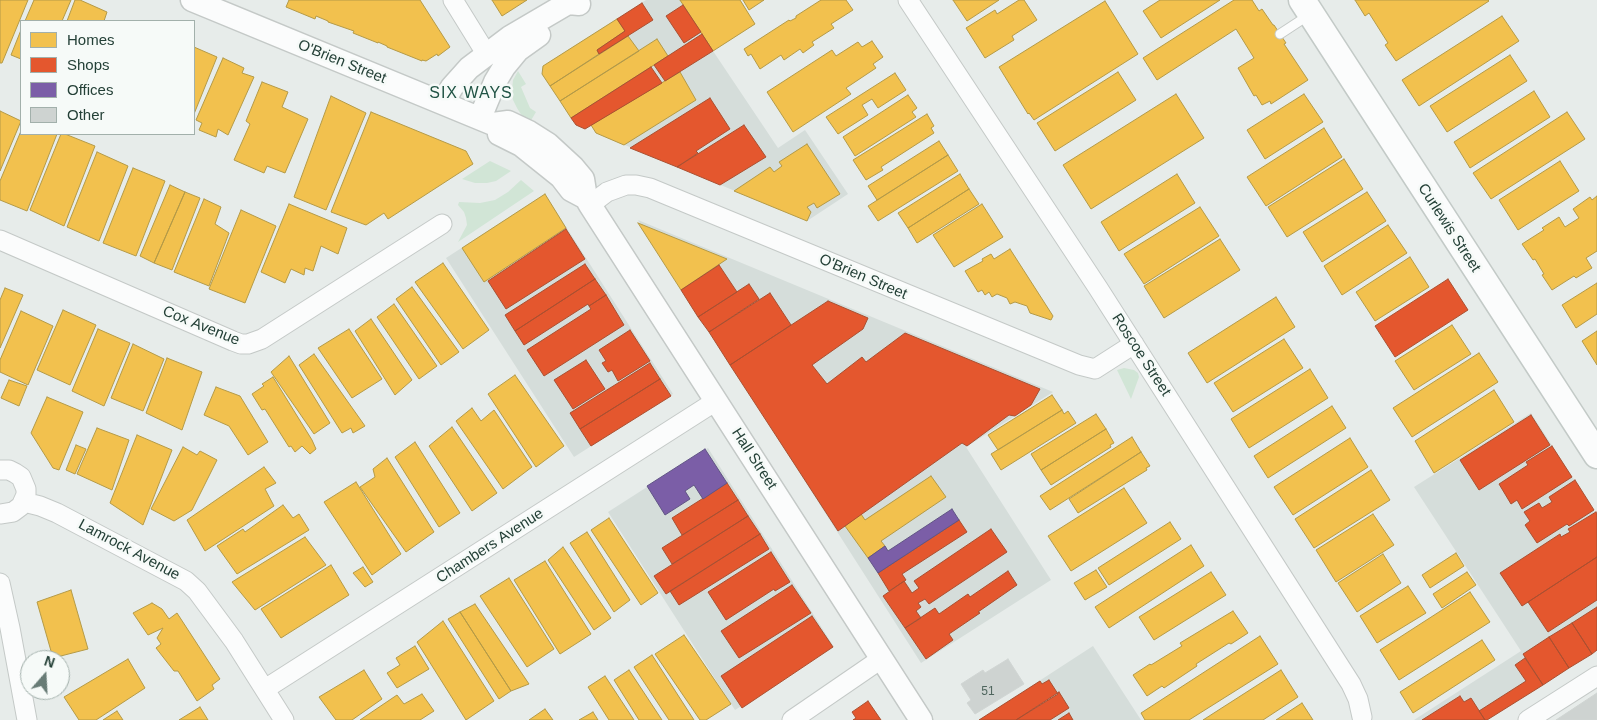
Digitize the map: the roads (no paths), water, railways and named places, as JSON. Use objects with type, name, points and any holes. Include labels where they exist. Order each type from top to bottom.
[{"type":"main road","name":"Curlewis Street","points":[[1306,7],[1597,455]]},
{"type":"street","name":"O'Brien Street","points":[[192,0],[486,121],[500,135],[520,145],[561,177],[571,190],[588,201],[626,185],[650,188],[1063,360],[1087,368],[1094,368],[1134,344]]},
{"type":"street","points":[[453,0],[487,55]]},
{"type":"street","name":"Roscoe Street","points":[[908,0],[1134,344],[1351,684],[1358,698],[1362,717]]},
{"type":"street","points":[[444,103],[452,86],[470,68],[510,37],[568,3],[582,2]]},
{"type":"street","points":[[486,121],[496,82],[504,67],[518,50],[574,12],[582,2]]},
{"type":"street","name":"Hall Street","points":[[588,201],[921,720]]},
{"type":"street","name":"Cox Avenue","points":[[0,240],[233,341],[248,344],[262,339],[442,224]]},
{"type":"street","name":"Chambers Avenue","points":[[265,690],[716,401]]},
{"type":"street","points":[[0,470],[9,470],[21,477],[26,489],[24,502],[21,506],[13,512],[0,514]]},
{"type":"street","name":"Lamrock Avenue","points":[[24,502],[57,512],[186,580],[197,591],[234,641],[284,720]]},
{"type":"street","points":[[0,583],[27,720]]},
{"type":"street","points":[[792,720],[881,659]]},
{"type":"street","points":[[1528,720],[1597,676]]},
{"type":"lane","points":[[1280,34],[1306,7]]},
{"type":"district","name":"SIX WAYS","points":[[471,94]]}]
